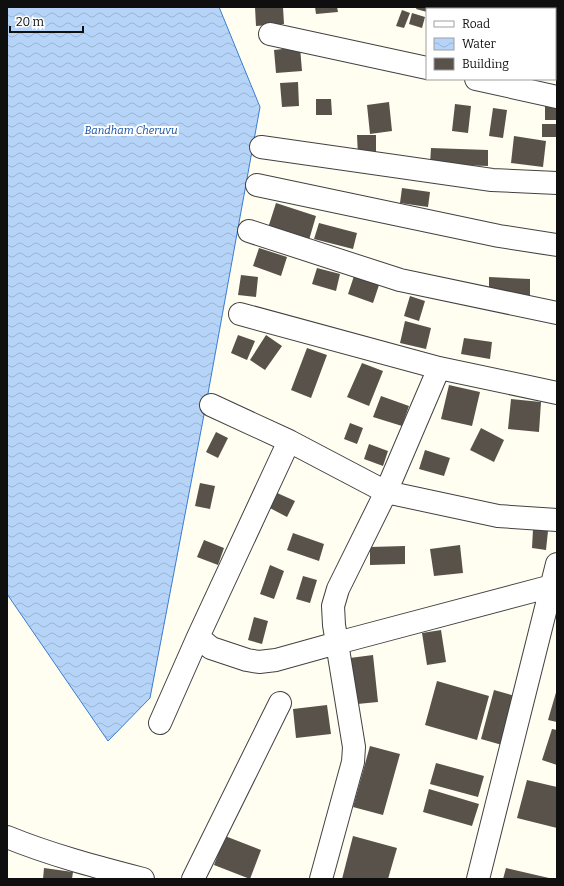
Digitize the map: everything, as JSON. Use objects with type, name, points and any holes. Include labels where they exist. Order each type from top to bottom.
[{"type":"street","points":[[270,34],[426,68]]},
{"type":"street","points":[[480,80],[557,97]]},
{"type":"street","points":[[261,147],[492,180],[557,183]]},
{"type":"street","points":[[257,185],[499,236],[557,245]]},
{"type":"street","points":[[249,231],[400,280],[557,313]]},
{"type":"street","points":[[240,314],[439,368],[557,393]]},
{"type":"street","points":[[321,879],[353,762],[354,747],[334,625],[333,606],[338,588],[386,492],[439,368]]},
{"type":"street","points":[[211,405],[289,442],[386,492],[498,516],[557,520]]},
{"type":"street","points":[[160,722],[289,442]]},
{"type":"street","points":[[478,879],[557,564]]},
{"type":"street","points":[[198,637],[211,648],[247,660],[259,662],[276,660],[552,586]]},
{"type":"street","points":[[193,879],[280,703]]},
{"type":"street","points":[[7,837],[30,847],[58,856],[143,879]]},
{"type":"water","name":"Bandham Cheruvu","points":[[7,7],[219,7],[260,107],[207,399],[150,698],[108,741],[7,594]]},
{"type":"building","points":[[255,7],[283,7],[284,24],[256,26]]},
{"type":"building","points":[[315,7],[337,7],[338,12],[316,14]]},
{"type":"building","points":[[417,7],[438,7],[426,8],[426,12],[416,9]]},
{"type":"building","points":[[402,10],[410,13],[404,28],[396,26]]},
{"type":"building","points":[[412,13],[425,17],[422,28],[409,24]]},
{"type":"building","points":[[300,47],[302,71],[276,73],[274,50]]},
{"type":"building","points":[[298,82],[299,106],[282,107],[280,83]]},
{"type":"building","points":[[316,99],[331,99],[332,115],[316,115]]},
{"type":"building","points":[[389,102],[392,131],[370,134],[367,105]]},
{"type":"building","points":[[455,104],[471,106],[468,133],[452,131]]},
{"type":"building","points":[[545,105],[557,105],[557,120],[545,120]]},
{"type":"building","points":[[493,108],[507,110],[503,138],[489,136]]},
{"type":"building","points":[[542,124],[557,124],[557,137],[542,137]]},
{"type":"building","points":[[357,135],[376,135],[376,156],[358,156]]},
{"type":"building","points":[[514,136],[546,141],[543,167],[511,163]]},
{"type":"building","points":[[431,148],[488,150],[488,166],[430,164]]},
{"type":"building","points":[[402,188],[430,192],[428,207],[400,203]]},
{"type":"building","points":[[276,203],[316,216],[309,240],[268,228]]},
{"type":"building","points":[[319,223],[357,233],[353,249],[314,239]]},
{"type":"building","points":[[259,248],[287,257],[281,276],[253,266]]},
{"type":"building","points":[[317,268],[340,274],[336,291],[312,284]]},
{"type":"building","points":[[241,275],[258,277],[256,297],[238,295]]},
{"type":"building","points":[[354,276],[379,285],[373,303],[348,294]]},
{"type":"building","points":[[489,277],[530,279],[530,297],[489,295]]},
{"type":"building","points":[[410,296],[425,301],[419,321],[404,316]]},
{"type":"building","points":[[405,321],[431,328],[426,349],[400,343]]},
{"type":"building","points":[[238,335],[255,341],[247,360],[231,353]]},
{"type":"building","points":[[266,335],[282,346],[265,370],[250,360]]},
{"type":"building","points":[[464,338],[492,342],[490,359],[461,354]]},
{"type":"building","points":[[307,348],[327,355],[311,398],[291,390]]},
{"type":"building","points":[[362,363],[383,371],[369,406],[347,397]]},
{"type":"building","points":[[449,385],[480,392],[472,426],[441,419]]},
{"type":"building","points":[[381,396],[409,406],[402,426],[373,417]]},
{"type":"building","points":[[511,399],[541,402],[539,432],[508,429]]},
{"type":"building","points":[[350,423],[363,428],[357,444],[344,439]]},
{"type":"building","points":[[481,428],[504,440],[494,462],[470,450]]},
{"type":"building","points":[[216,432],[228,438],[218,458],[206,452]]},
{"type":"building","points":[[369,444],[388,451],[383,466],[364,459]]},
{"type":"building","points":[[425,450],[450,458],[444,476],[419,469]]},
{"type":"building","points":[[200,483],[215,486],[210,509],[195,506]]},
{"type":"building","points":[[275,492],[295,501],[287,517],[268,507]]},
{"type":"building","points":[[533,529],[548,531],[546,550],[532,548]]},
{"type":"building","points":[[293,533],[324,544],[319,561],[287,550]]},
{"type":"building","points":[[204,540],[224,548],[218,565],[197,557]]},
{"type":"building","points":[[460,545],[463,573],[434,576],[430,549]]},
{"type":"building","points":[[405,546],[405,564],[370,565],[370,547]]},
{"type":"building","points":[[270,565],[284,571],[274,599],[260,594]]},
{"type":"building","points":[[303,576],[317,580],[310,603],[296,599]]},
{"type":"building","points":[[254,617],[268,621],[262,644],[248,640]]},
{"type":"building","points":[[441,630],[446,662],[427,665],[422,633]]},
{"type":"building","points":[[373,655],[378,702],[347,705],[342,659]]},
{"type":"building","points":[[437,681],[489,696],[477,740],[425,725]]},
{"type":"building","points":[[557,689],[557,722],[548,720]]},
{"type":"building","points":[[494,690],[515,696],[502,745],[481,739]]},
{"type":"building","points":[[327,705],[331,734],[296,738],[293,709]]},
{"type":"building","points":[[552,729],[557,730],[557,765],[542,760]]},
{"type":"building","points":[[370,746],[400,754],[383,815],[353,807]]},
{"type":"building","points":[[436,763],[484,776],[478,797],[430,784]]},
{"type":"building","points":[[527,780],[557,787],[557,828],[517,818]]},
{"type":"building","points":[[429,789],[479,804],[472,826],[423,812]]},
{"type":"building","points":[[225,836],[261,850],[250,879],[214,865]]},
{"type":"building","points":[[353,836],[397,848],[388,879],[342,879]]},
{"type":"building","points":[[44,868],[73,872],[72,879],[43,879]]},
{"type":"building","points":[[506,868],[549,878],[549,879],[503,879]]}]
